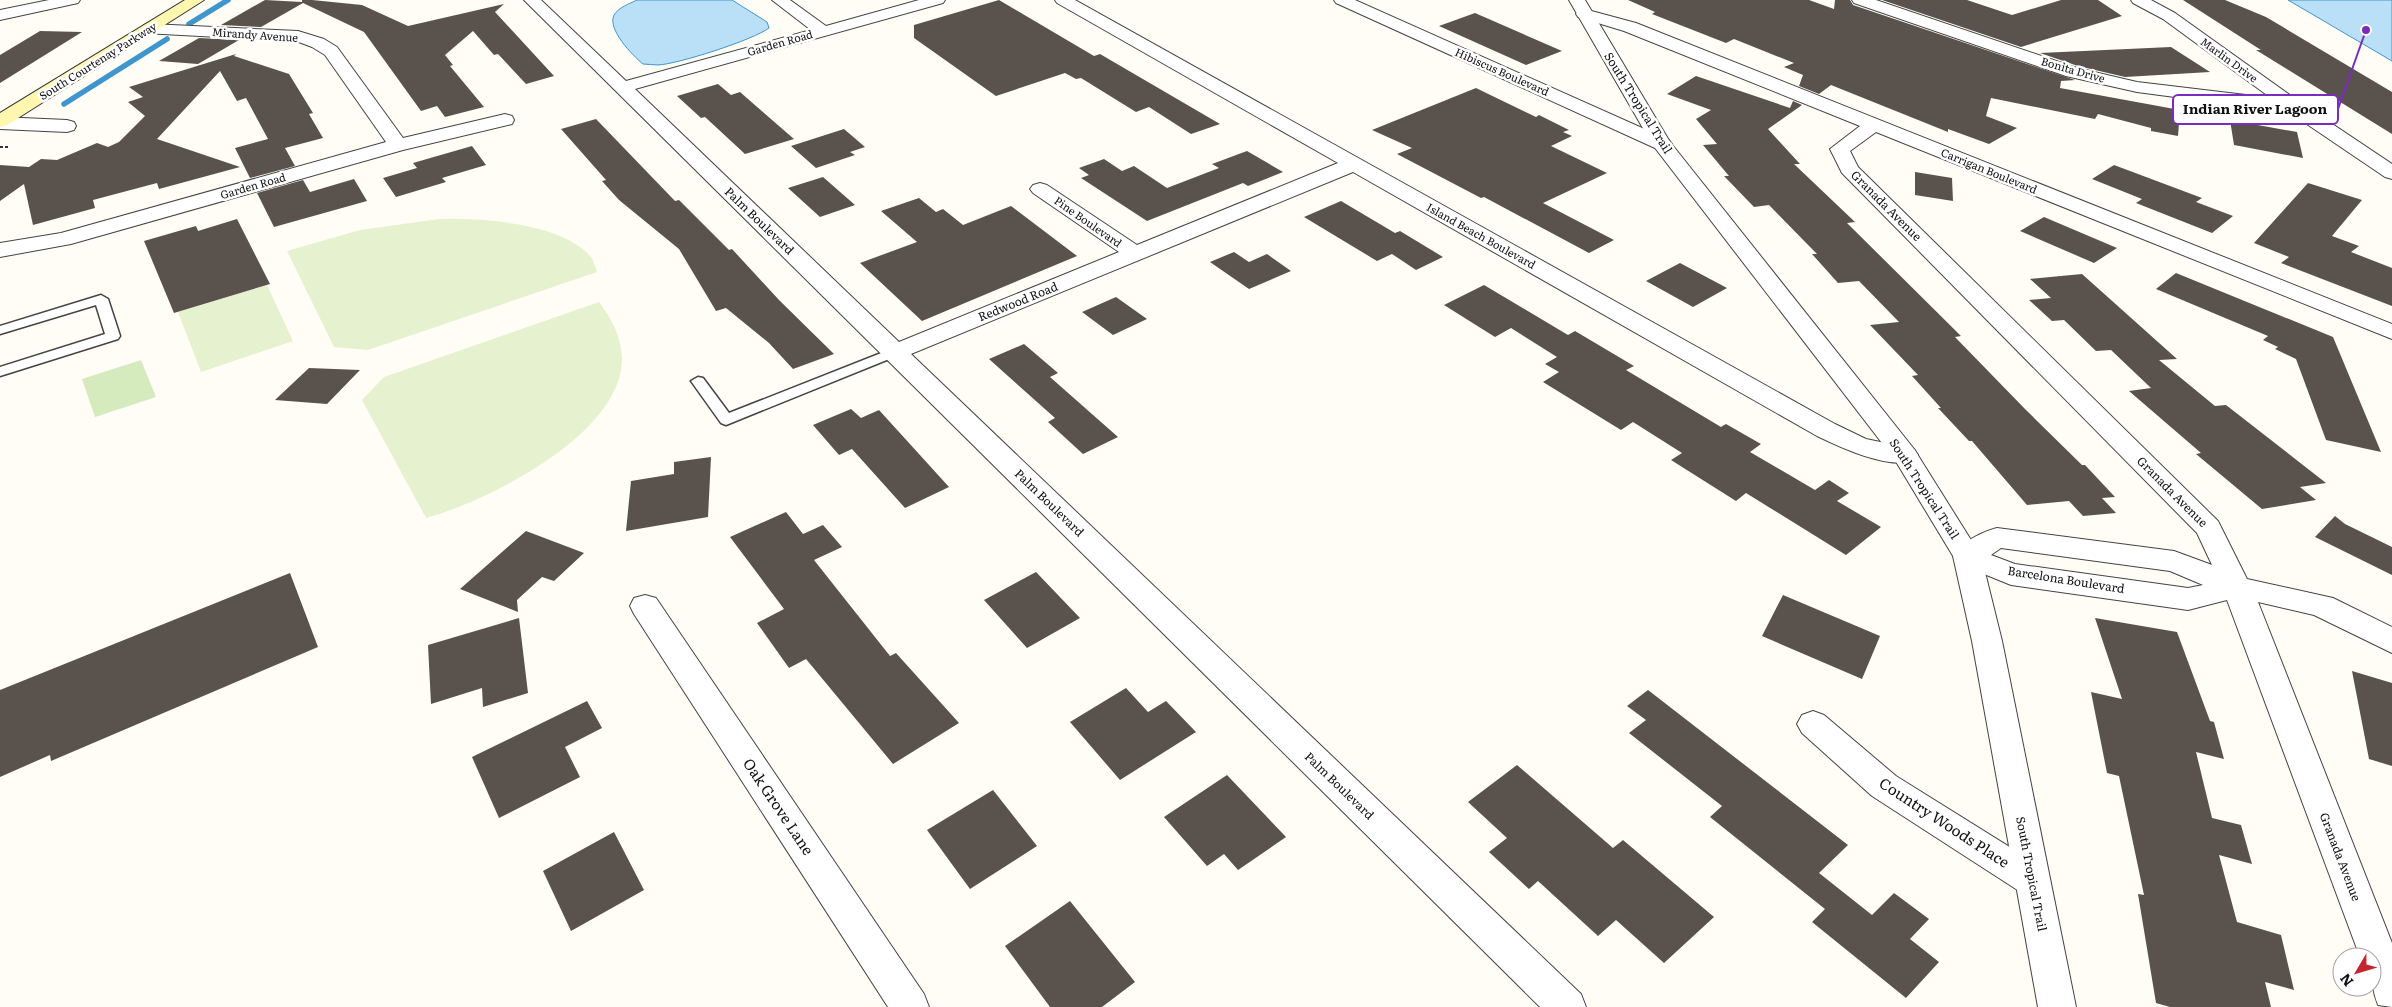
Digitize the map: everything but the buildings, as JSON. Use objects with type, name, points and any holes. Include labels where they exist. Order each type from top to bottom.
[{"type":"main road","name":"South Courtenay Parkway","points":[[0,122],[196,0]]},
{"type":"street","points":[[0,15],[72,0]]},
{"type":"street","name":"Palm Boulevard","points":[[532,0],[1566,1007]]},
{"type":"street","points":[[780,0],[823,31]]},
{"type":"street","name":"Garden Road","points":[[623,88],[936,0]]},
{"type":"street","name":"Island Beach Boulevard","points":[[1063,0],[1826,430],[1858,446],[1904,455]]},
{"type":"street","name":"Hibiscus Boulevard","points":[[1342,0],[1662,144]]},
{"type":"street","name":"Bonita Drive","points":[[1860,0],[2072,72],[2137,87],[2294,107]]},
{"type":"street","name":"Marlin Drive","points":[[2139,0],[2169,16],[2294,107],[2392,173]]},
{"type":"street","name":"South Tropical Trail","points":[[1581,7],[1662,144],[1904,455],[1967,556],[1987,641],[2057,1007]]},
{"type":"street","name":"Carrigan Boulevard","points":[[1581,7],[2392,332]]},
{"type":"street","name":"Mirandy Avenue","points":[[150,29],[298,36],[318,42],[331,51],[398,145]]},
{"type":"street","name":"Garden Road","points":[[0,250],[64,238],[398,145],[505,120]]},
{"type":"street","points":[[0,122],[67,126]]},
{"type":"street","name":"Granada Avenue","points":[[1872,125],[1840,149],[1849,169],[2208,528],[2237,587],[2392,992]]},
{"type":"street","name":"Redwood Road","points":[[894,352],[1354,164]]},
{"type":"street","name":"Pine Boulevard","points":[[1040,188],[1136,254]]},
{"type":"street","name":"Barcelona Boulevard","points":[[1967,556],[2011,574],[2188,598],[2237,587],[2322,606],[2392,641]]},
{"type":"street","name":"Oak Grove Lane","points":[[645,606],[910,1007]]},
{"type":"street","name":"Country Woods Place","points":[[1813,724],[1884,786],[2032,880]]},
{"type":"lane","points":[[0,330],[101,299],[113,336],[0,372]]},
{"type":"lane","name":"Redwood Road","points":[[698,381],[726,420],[894,352]]},
{"type":"path","points":[[0,147],[8,147]]},
{"type":"green space","points":[[439,219],[498,221],[541,229],[578,245],[591,257],[597,272],[368,350],[334,347],[287,251],[360,230]]},
{"type":"green space","points":[[267,285],[293,341],[201,372],[178,312]]},
{"type":"green space","points":[[599,302],[615,328],[620,342],[622,358],[616,386],[601,413],[577,438],[548,460],[516,480],[483,497],[426,518],[362,400],[384,377]]},
{"type":"green space","points":[[141,360],[156,397],[95,417],[82,379]]},
{"type":"water","points":[[637,0],[732,0],[767,22],[769,28],[748,39],[698,56],[668,64],[643,64],[633,55],[617,34],[613,21],[614,15],[619,10]]},
{"type":"water","points":[[2288,0],[2392,0],[2392,61]]},
{"type":"waterway","points":[[189,24],[228,0]]},
{"type":"waterway","points":[[64,104],[167,39]]},
{"type":"place","name":"Indian River Lagoon","points":[[2366,30]]}]
